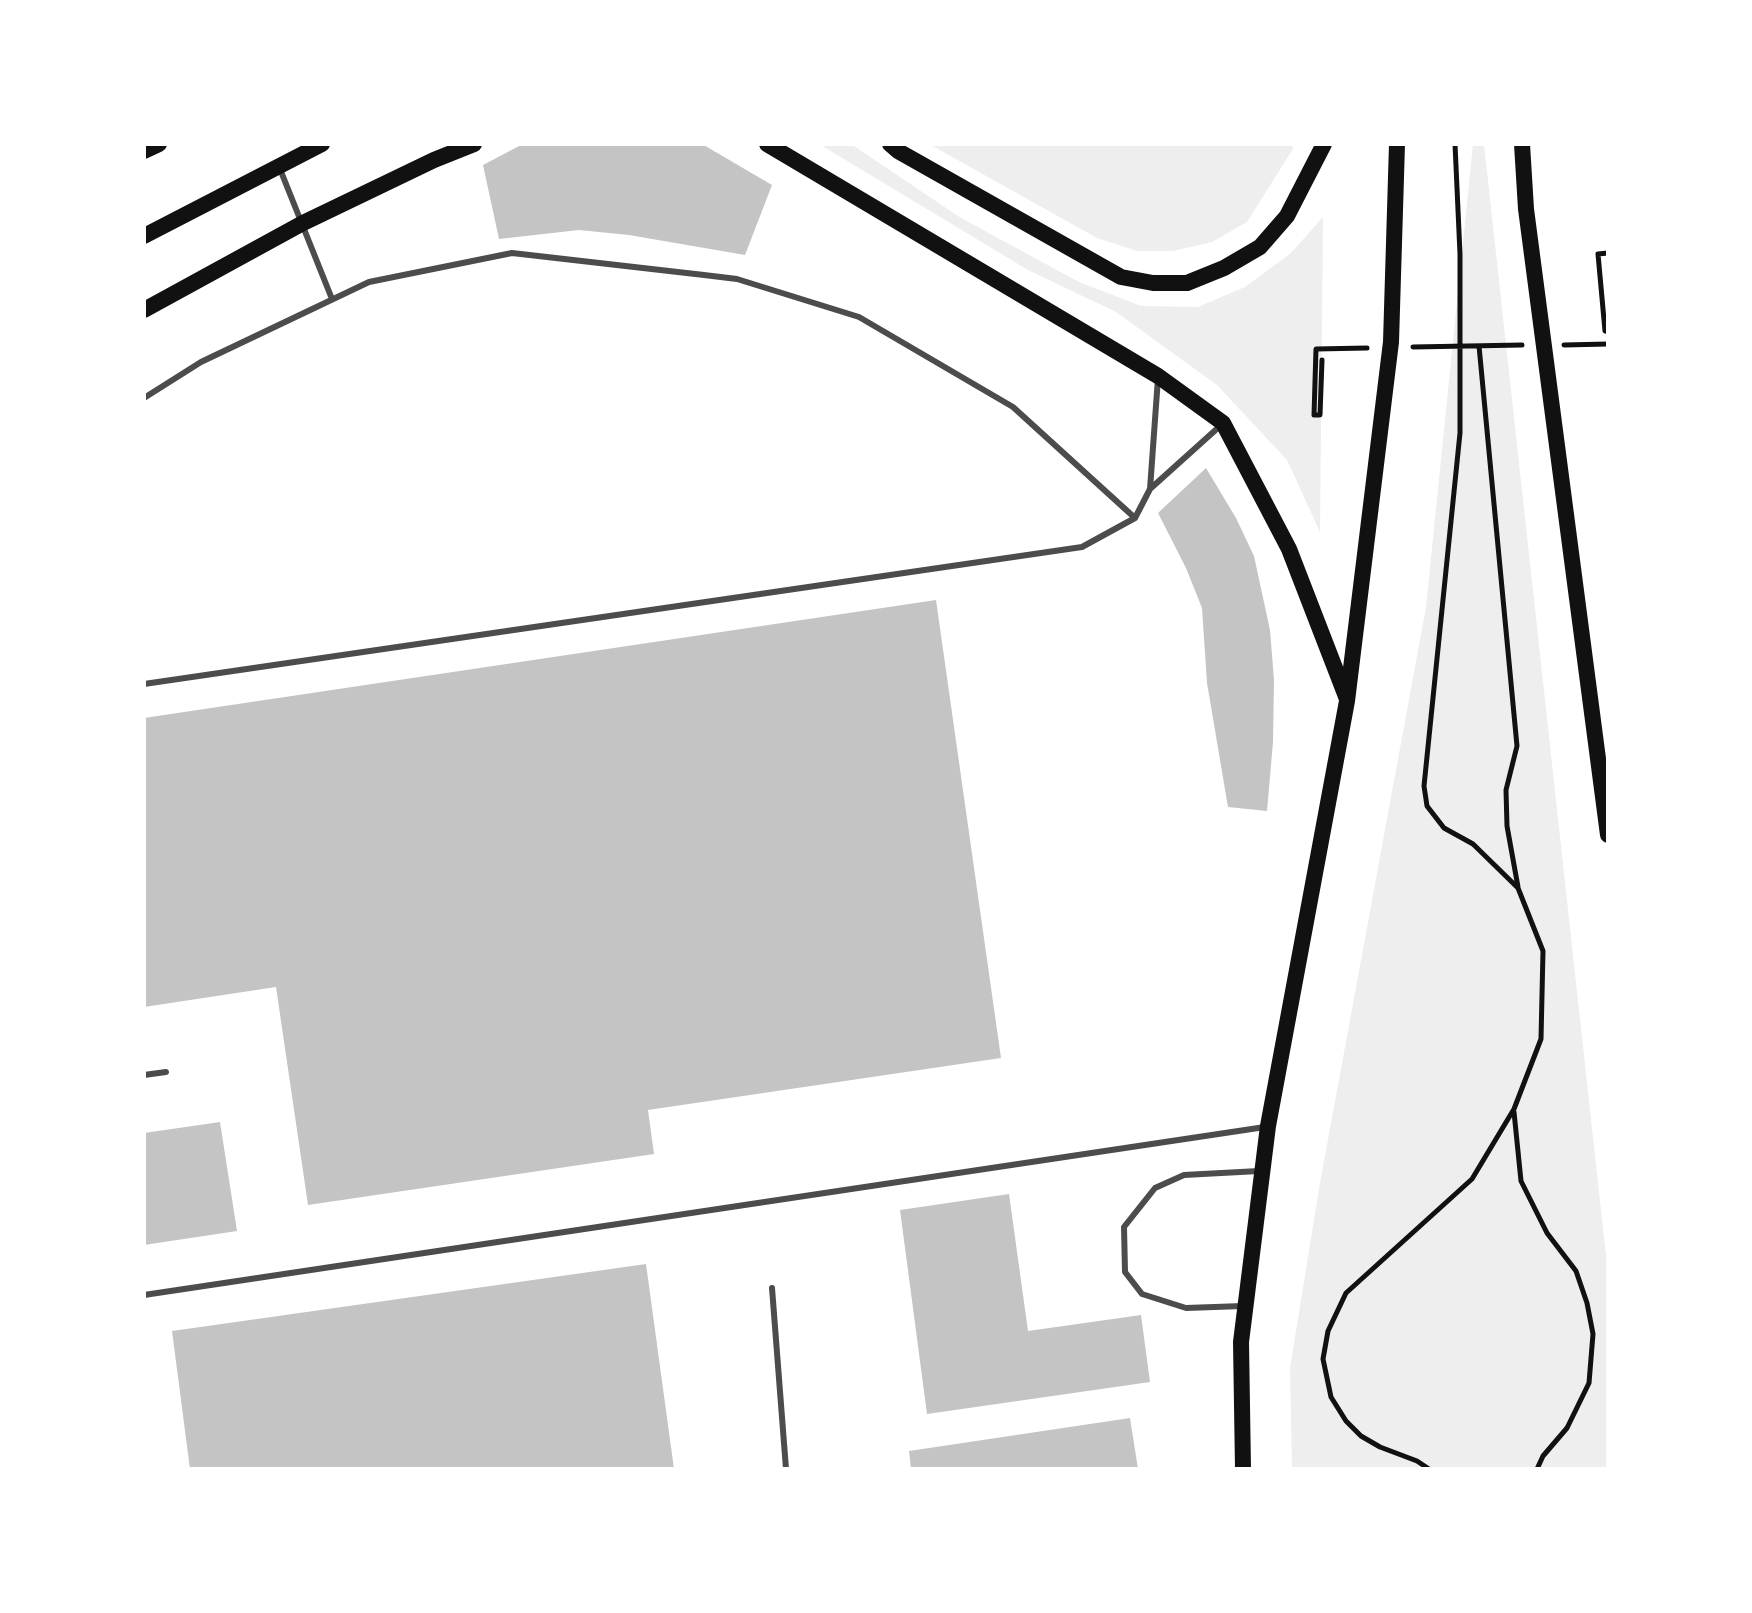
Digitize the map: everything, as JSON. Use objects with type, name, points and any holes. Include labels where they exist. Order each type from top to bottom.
[{"type":"main road","points":[[144,151],[159,144]]},
{"type":"main road","points":[[144,236],[322,144]]},
{"type":"main road","points":[[144,310],[303,223],[474,144]]},
{"type":"main road","points":[[767,144],[1158,376],[1223,423],[1289,549],[1347,701]]},
{"type":"main road","points":[[890,144],[1121,277],[1153,283],[1187,283],[1224,268],[1260,247],[1287,216],[1324,144]]},
{"type":"main road","points":[[1243,1469],[1241,1342],[1268,1126],[1347,701],[1391,346],[1397,144]]},
{"type":"main road","points":[[1522,144],[1526,209],[1608,835]]},
{"type":"lane","points":[[278,166],[332,299]]},
{"type":"lane","points":[[144,398],[201,362],[369,282],[512,253],[737,279],[859,317],[1013,407],[1135,518]]},
{"type":"lane","points":[[1150,489],[1158,376]]},
{"type":"lane","points":[[144,684],[1082,547],[1135,518],[1150,489],[1223,423]]},
{"type":"lane","points":[[144,1075],[166,1072]]},
{"type":"lane","points":[[144,1295],[1268,1126]]},
{"type":"lane","points":[[1246,1306],[1186,1308],[1142,1294],[1125,1272],[1124,1227],[1155,1188],[1184,1175],[1263,1171]]},
{"type":"lane","points":[[772,1288],[786,1469]]},
{"type":"path","points":[[1455,144],[1460,254],[1460,433],[1424,786],[1427,806],[1444,828],[1473,844],[1518,888]]},
{"type":"path","points":[[1608,253],[1598,254],[1605,331],[1608,332]]},
{"type":"path","points":[[1551,345],[1608,344]]},
{"type":"path","points":[[1322,360],[1320,415],[1314,415],[1316,349],[1537,345]]},
{"type":"path","points":[[1429,1469],[1380,1447],[1361,1436],[1346,1421],[1331,1397],[1325,1378],[1324,1354],[1328,1331],[1346,1293],[1472,1179],[1514,1109],[1541,1039],[1543,951],[1518,888],[1507,826],[1506,790],[1517,746],[1479,346]]},
{"type":"path","points":[[1514,1109],[1521,1181],[1547,1233],[1576,1271],[1593,1334],[1589,1383],[1567,1428],[1543,1456],[1537,1469]]},
{"type":"shaded area","points":[[819,144],[851,144],[961,218],[1079,282],[1141,306],[1198,307],[1245,287],[1291,253],[1323,217],[1320,532],[1287,460],[1217,385],[1116,312],[1028,270]]},
{"type":"shaded area","points":[[929,144],[1293,144],[1293,149],[1247,222],[1212,242],[1173,251],[1137,251],[1097,238]]},
{"type":"shaded area","points":[[1473,144],[1484,144],[1608,1274],[1608,1469],[1292,1469],[1290,1368],[1320,1183],[1426,607]]},
{"type":"building","points":[[523,144],[702,144],[772,185],[745,255],[629,235],[579,230],[499,239],[483,165]]},
{"type":"building","points":[[1206,468],[1254,556],[1270,630],[1274,680],[1273,742],[1267,811],[1228,807],[1207,683],[1202,608],[1158,513]]},
{"type":"building","points":[[936,600],[1001,1058],[648,1110],[654,1154],[308,1205],[276,987],[144,1007],[144,718]]},
{"type":"building","points":[[220,1122],[237,1231],[144,1245],[144,1133]]},
{"type":"building","points":[[1009,1194],[1028,1331],[1141,1315],[1150,1382],[927,1414],[900,1210]]},
{"type":"building","points":[[646,1264],[674,1469],[190,1469],[172,1331]]},
{"type":"building","points":[[1130,1418],[1138,1469],[911,1469],[909,1451]]}]
